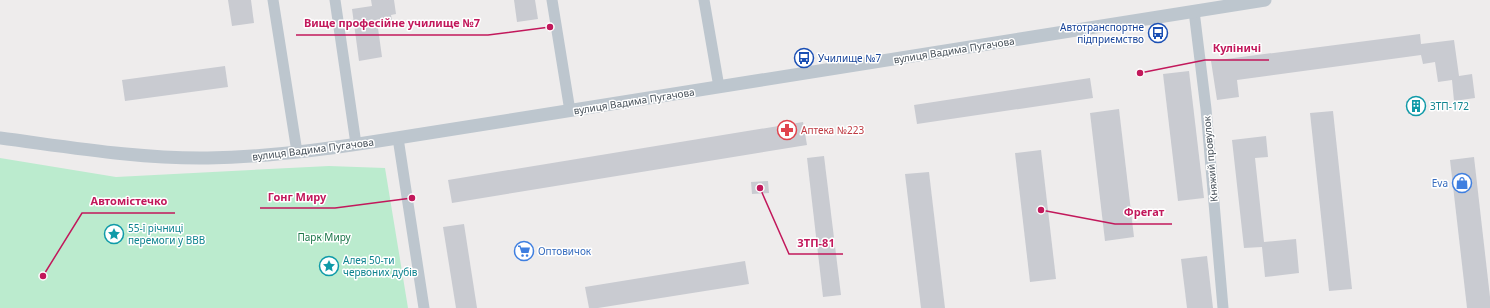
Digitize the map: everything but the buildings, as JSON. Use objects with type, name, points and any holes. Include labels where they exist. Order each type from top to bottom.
[{"type":"street","points":[[273,0],[298,152]]},
{"type":"street","points":[[335,0],[356,144]]},
{"type":"street","points":[[552,0],[570,111]]},
{"type":"street","points":[[704,0],[719,87]]},
{"type":"street","name":"вулиця Вадима Пугачова","points":[[0,138],[90,150],[170,157],[208,158],[298,152],[570,111],[1265,0]]},
{"type":"street","name":"Княжий провулок","points":[[1194,11],[1206,109],[1223,308]]},
{"type":"street","points":[[398,138],[424,308]]},
{"type":"green space","name":"Парк Миру","points":[[0,158],[116,177],[329,166],[385,168],[408,308],[0,308]]},
{"type":"place","name":"Вище професійне училище №7","points":[[550,27]]},
{"type":"place","name":"Автотранспортне підприємство","points":[[1158,33]]},
{"type":"place","name":"Училище №7","points":[[804,58]]},
{"type":"place","name":"Куліничі","points":[[1140,73]]},
{"type":"place","name":"ЗТП-172","points":[[1416,106]]},
{"type":"place","name":"Аптека №223","points":[[787,130]]},
{"type":"place","name":"Eva","points":[[1462,183]]},
{"type":"place","name":"ЗТП-81","points":[[760,188]]},
{"type":"place","name":"Гонг Миру","points":[[412,198]]},
{"type":"place","name":"Фрегат","points":[[1041,210]]},
{"type":"place","name":"55-ї річниці перемоги у ВВВ","points":[[114,234]]},
{"type":"place","name":"Оптовичок","points":[[524,251]]},
{"type":"place","name":"Алея 50-ти червоних дубів","points":[[329,266]]},
{"type":"place","name":"Автомістечко","points":[[43,276]]}]
